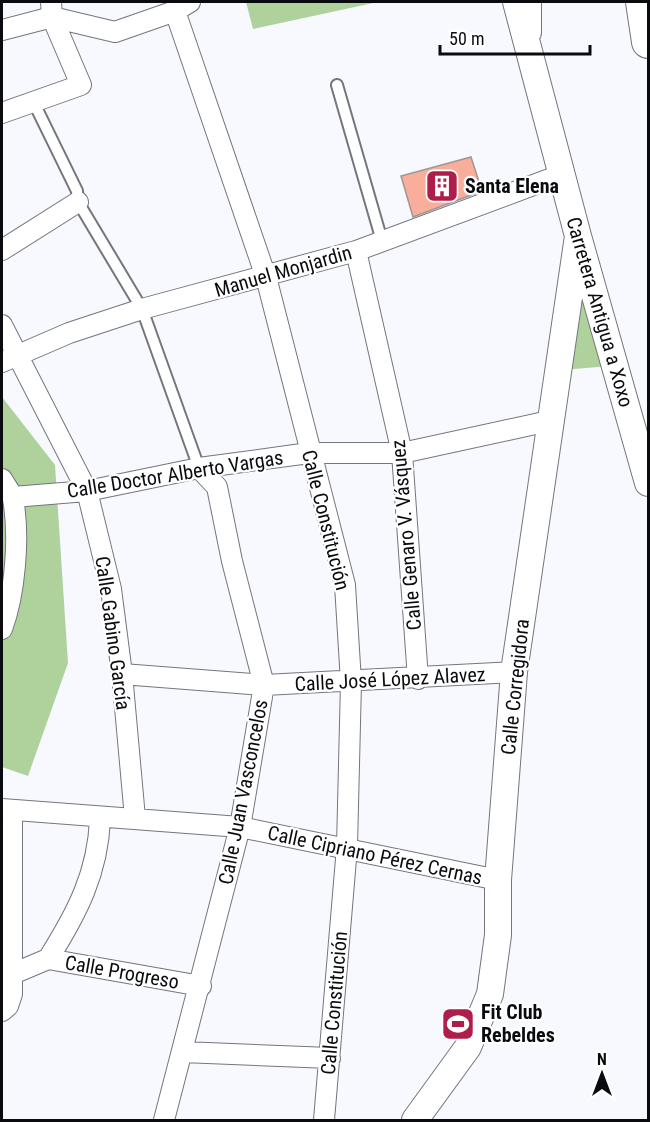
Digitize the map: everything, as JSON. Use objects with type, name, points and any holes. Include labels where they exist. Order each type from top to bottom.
[{"type":"main road","points":[[642,2],[648,42]]},
{"type":"street","name":"Carretera Antigua a Xoxo","points":[[516,2],[578,236],[648,483]]},
{"type":"street","points":[[531,2],[531,57]]},
{"type":"street","points":[[2,30],[52,9],[115,32],[182,6]]},
{"type":"street","name":"Calle Constitución","points":[[182,6],[266,277],[309,453],[345,585],[351,682],[347,847],[324,1120]]},
{"type":"street","points":[[2,113],[81,85],[52,9]]},
{"type":"street","name":"Manuel Monjardin","points":[[9,358],[69,333],[142,309],[356,251],[563,174]]},
{"type":"street","points":[[2,250],[78,202]]},
{"type":"street","name":"Calle Corregidora","points":[[416,1120],[468,1047],[490,994],[498,935],[498,880],[514,672],[549,421],[578,236]]},
{"type":"street","name":"Calle Genaro V. Vásquez","points":[[356,251],[402,453],[418,679]]},
{"type":"street","name":"Calle Gabino García","points":[[2,326],[9,358],[87,491],[111,589],[122,674],[135,818]]},
{"type":"street","name":"Calle Doctor Alberto Vargas","points":[[13,497],[87,491],[199,468],[309,453],[402,453],[549,421]]},
{"type":"street","name":"Calle Juan Vasconcelos","points":[[164,1120],[201,986],[240,827],[264,685],[232,561],[217,487],[199,468]]},
{"type":"street","points":[[2,479],[13,497],[15,549],[9,609],[2,629]]},
{"type":"street","name":"Calle José López Alavez","points":[[122,674],[264,685],[418,679],[514,672]]},
{"type":"street","points":[[2,1011],[8,1006],[12,994],[7,810]]},
{"type":"street","name":"Calle Cipriano Pérez Cernas","points":[[7,810],[100,819],[135,818],[240,827],[347,847],[498,880]]},
{"type":"street","points":[[48,958],[71,922],[90,877],[99,849],[100,819]]},
{"type":"street","name":"Calle Progreso","points":[[10,975],[48,958],[201,986]]},
{"type":"street","points":[[183,1052],[330,1058]]},
{"type":"lane","points":[[337,85],[381,241]]},
{"type":"lane","points":[[33,101],[77,191],[78,202],[142,309],[199,468]]},
{"type":"green space","points":[[246,2],[378,2],[253,29]]},
{"type":"green space","points":[[577,218],[622,365],[551,371]]},
{"type":"green space","points":[[2,397],[55,465],[68,663],[28,776],[2,767]]},
{"type":"building","name":"Santa Elena","points":[[471,157],[482,191],[413,217],[401,176]]},
{"type":"place","name":"Santa Elena","points":[[442,186]]},
{"type":"place","name":"Fit Club Rebeldes","points":[[458,1024]]}]
